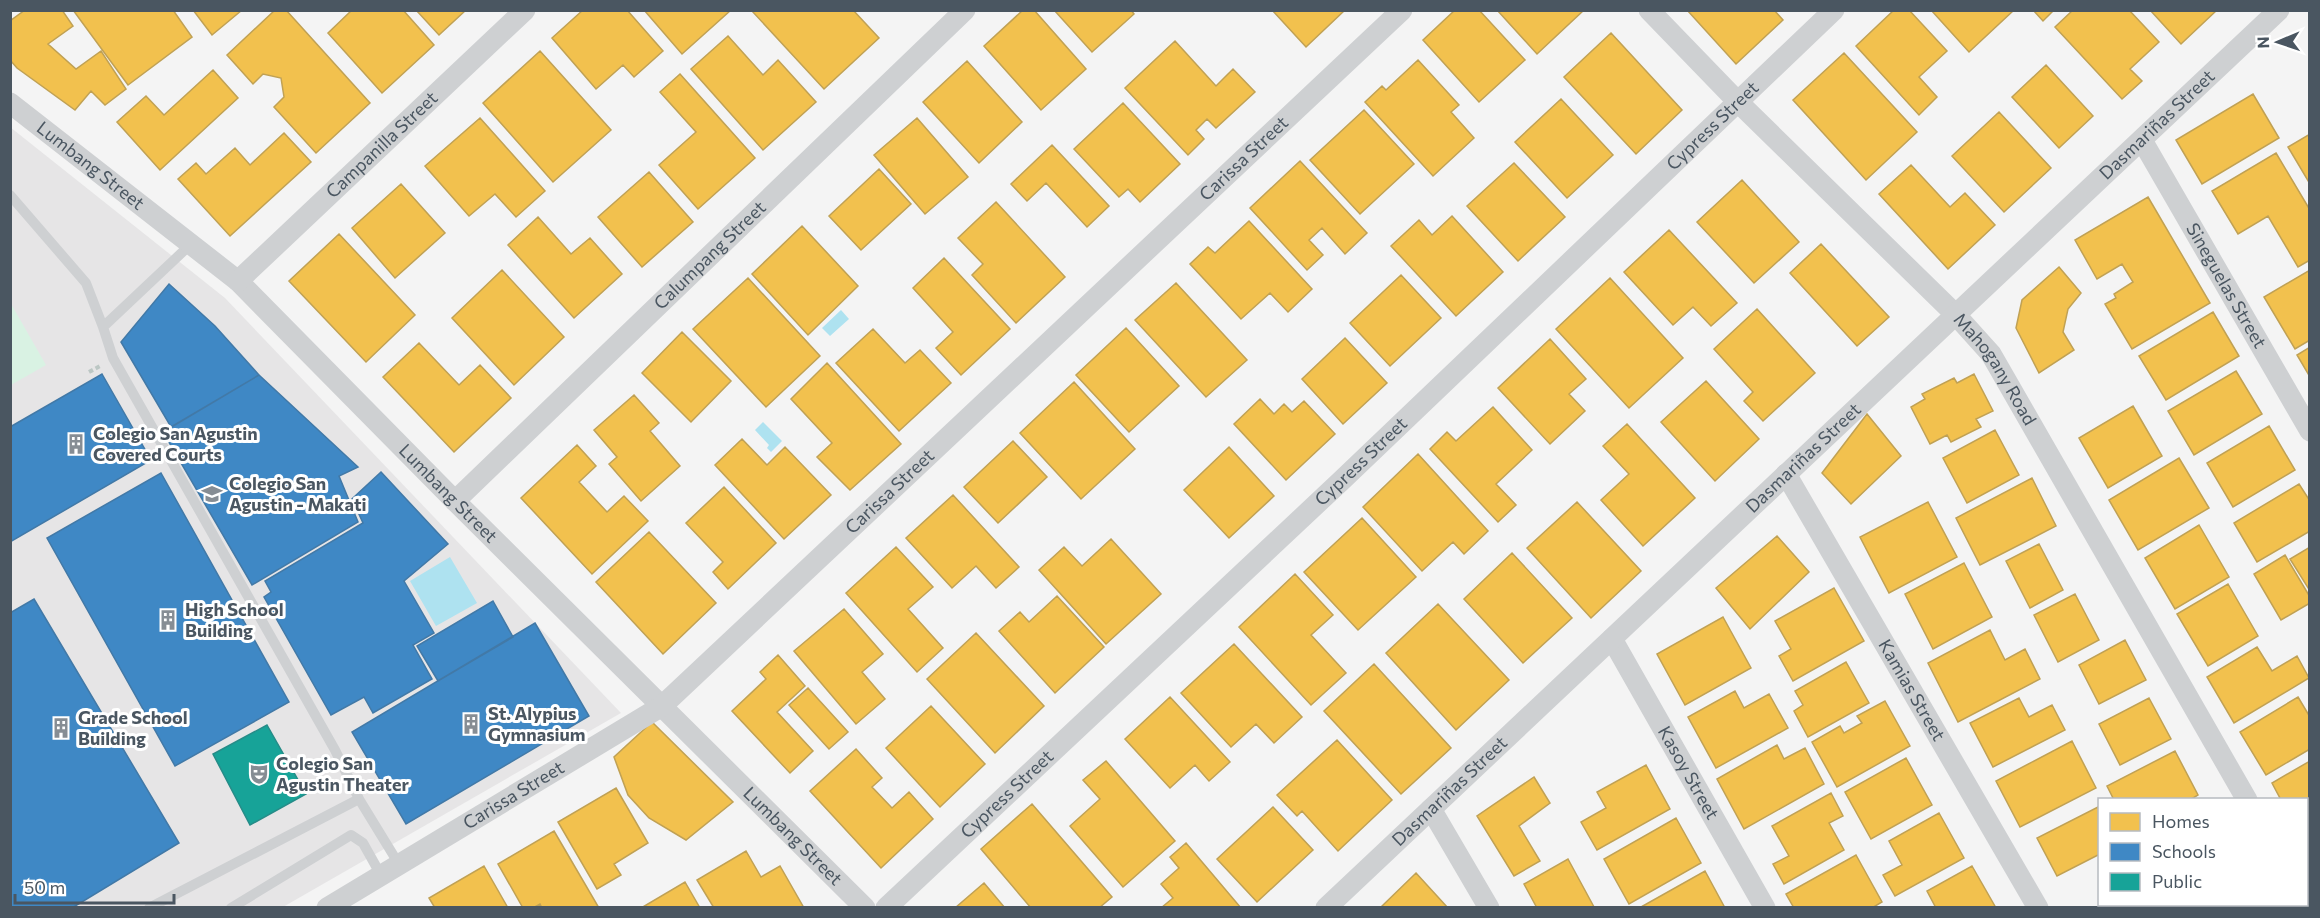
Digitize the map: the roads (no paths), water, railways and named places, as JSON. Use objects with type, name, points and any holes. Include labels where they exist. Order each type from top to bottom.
[{"type":"street","name":"Campanilla Street","points":[[238,281],[525,10]]},
{"type":"street","name":"Calumpang Street","points":[[455,501],[965,10]]},
{"type":"street","name":"Carissa Street","points":[[327,908],[382,877],[662,706],[1402,10]]},
{"type":"street","name":"Mahogany Road","points":[[1649,10],[1737,101],[1955,314],[1991,354],[2028,414],[2246,798]]},
{"type":"street","name":"Cypress Street","points":[[886,908],[1341,481],[1834,10]]},
{"type":"street","name":"Dasmariñas Street","points":[[1326,908],[1955,314],[2143,142],[2279,10]]},
{"type":"street","name":"Lumbang Street","points":[[10,103],[238,281],[455,501],[865,908]]},
{"type":"street","name":"Sineguelas Street","points":[[2143,142],[2310,431]]},
{"type":"street","name":"Kamias Street","points":[[1786,474],[2038,908]]},
{"type":"street","name":"Kasoy Street","points":[[1612,639],[1765,908]]},
{"type":"street","points":[[1431,809],[1489,908]]},
{"type":"lane","points":[[10,195],[86,283],[113,358],[335,750],[359,799],[400,866]]},
{"type":"lane","points":[[103,327],[191,244]]},
{"type":"lane","points":[[149,908],[359,799]]},
{"type":"lane","points":[[231,908],[351,835],[363,843],[382,877]]},
{"type":"water","points":[[841,310],[849,319],[830,336],[822,328]]},
{"type":"water","points":[[763,422],[782,441],[771,452],[767,448],[769,445],[755,430]]},
{"type":"water","points":[[450,557],[477,603],[436,626],[410,581]]},
{"type":"place","name":"Colegio San Agustin Covered Courts","points":[[76,444]]},
{"type":"place","name":"Colegio San Agustin - Makati","points":[[212,494]]},
{"type":"place","name":"High School Building","points":[[168,620]]},
{"type":"place","name":"St. Alypius Gymnasium","points":[[471,724]]},
{"type":"place","name":"Grade School Building","points":[[61,728]]},
{"type":"place","name":"Colegio San Agustin Theater","points":[[259,774]]}]
